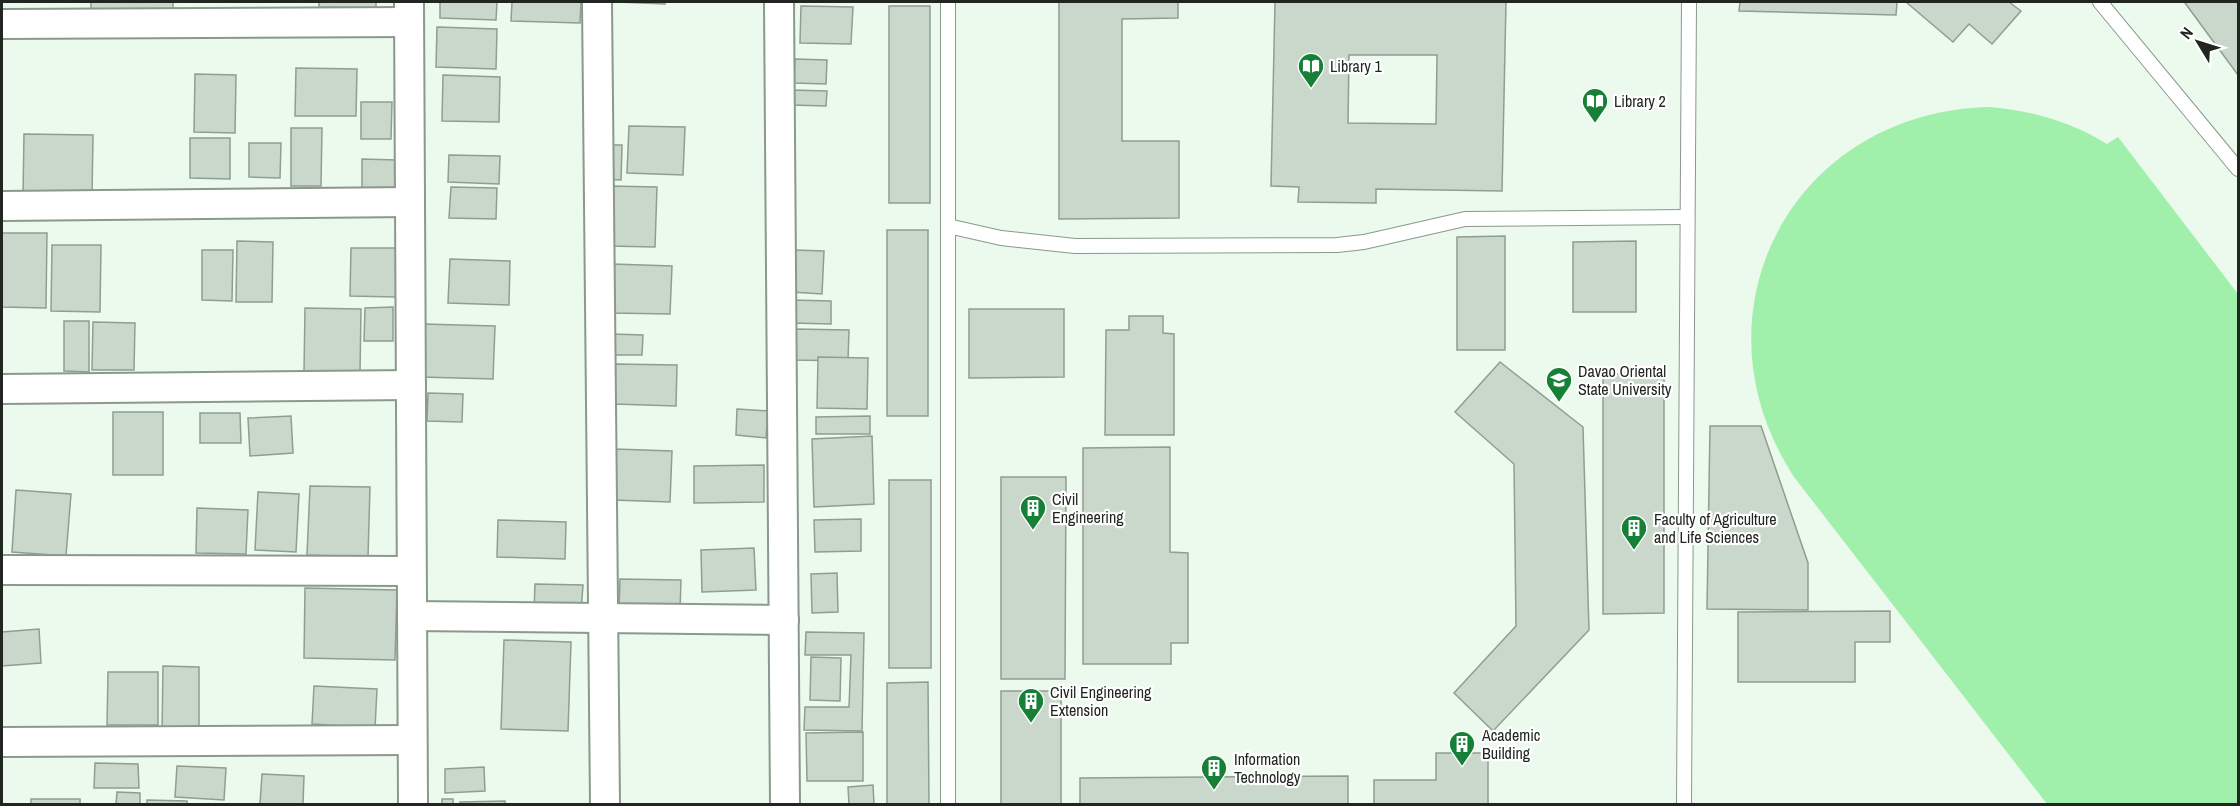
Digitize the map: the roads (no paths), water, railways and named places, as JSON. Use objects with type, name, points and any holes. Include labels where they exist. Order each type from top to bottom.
[{"type":"street","points":[[597,2],[605,804]]},
{"type":"street","points":[[779,2],[785,804]]},
{"type":"street","points":[[2,24],[409,12],[413,804]]},
{"type":"street","points":[[2,206],[410,201]]},
{"type":"street","points":[[2,389],[411,385]]},
{"type":"street","points":[[2,570],[411,571]]},
{"type":"street","points":[[412,616],[784,620]]},
{"type":"street","points":[[2,742],[412,740]]},
{"type":"lane","points":[[948,2],[948,804]]},
{"type":"lane","points":[[1684,804],[1689,2]]},
{"type":"lane","points":[[2100,2],[2238,169]]},
{"type":"lane","points":[[948,226],[1001,238],[1075,246],[1325,246],[1364,243],[1465,219],[1687,217]]},
{"type":"place","name":"Library 1","points":[[1311,89]]},
{"type":"place","name":"Library 2","points":[[1595,124]]},
{"type":"place","name":"Davao Oriental State University","points":[[1559,403]]},
{"type":"place","name":"Civil Engineering","points":[[1033,531]]},
{"type":"place","name":"Faculty of Agriculture and Life Sciences","points":[[1634,551]]},
{"type":"place","name":"Civil Engineering Extension","points":[[1031,724]]},
{"type":"place","name":"Academic Building","points":[[1462,767]]},
{"type":"place","name":"Information Technology","points":[[1214,791]]}]
